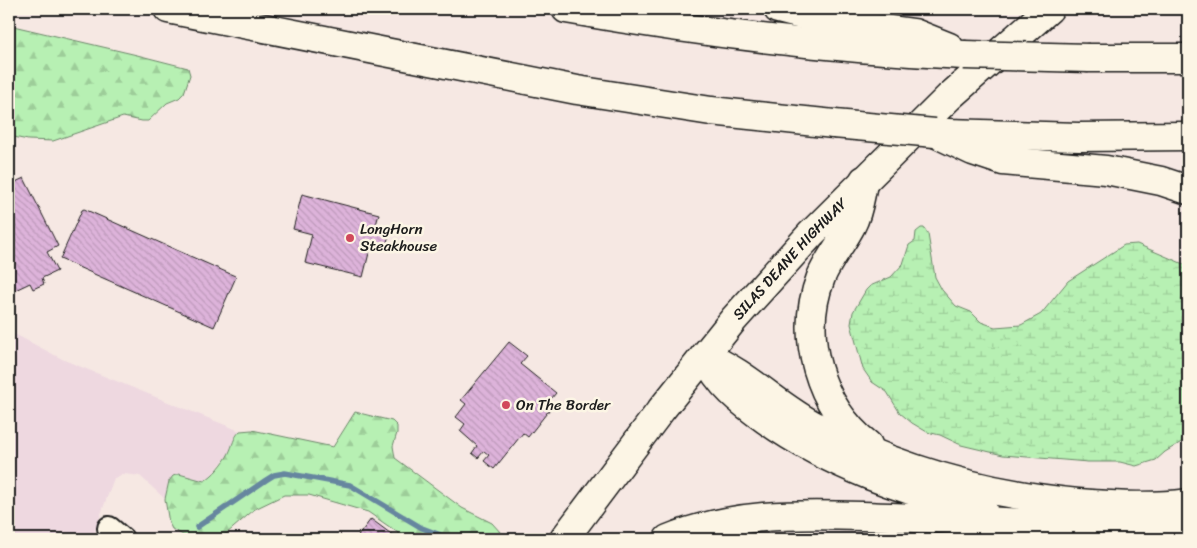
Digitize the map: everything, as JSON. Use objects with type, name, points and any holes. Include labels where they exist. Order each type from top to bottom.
[{"type":"main road","points":[[168,9],[577,90],[711,111],[935,133],[1130,138],[1188,136]]},
{"type":"main road","points":[[566,9],[706,30],[915,43],[964,55],[1188,58]]},
{"type":"main road","points":[[778,9],[825,21],[898,30],[915,43]]},
{"type":"main road","name":"SILAS DEANE HIGHWAY","points":[[564,539],[661,410],[768,281],[811,234],[955,92],[1049,9]]},
{"type":"main road","points":[[935,133],[986,156],[1018,163],[1063,166],[1127,174],[1161,181],[1188,190]]},
{"type":"main road","points":[[864,180],[853,223],[827,264],[818,286],[813,314],[814,350],[822,383],[839,415],[864,442],[894,462]]},
{"type":"main road","points":[[705,356],[730,368],[816,427],[894,462],[945,479],[1024,496],[1110,505],[1152,506],[1188,503]]},
{"type":"main road","points":[[705,356],[717,377],[731,393],[774,426],[854,470],[933,497],[1002,515],[1058,524]]},
{"type":"main road","points":[[668,539],[725,521],[772,516],[834,516],[1120,527],[1188,524]]},
{"type":"shaded area","points":[[9,331],[64,360],[240,431],[235,436],[229,454],[209,478],[204,481],[179,474],[169,481],[165,499],[140,476],[124,474],[114,478],[92,539],[9,539]]},
{"type":"green space","points":[[1129,9],[1188,9],[1188,13],[1134,12]]},
{"type":"green space","points":[[9,25],[188,68],[190,75],[184,93],[179,98],[167,103],[148,121],[123,117],[53,141],[28,140],[9,136]]},
{"type":"green space","points":[[924,228],[928,234],[935,277],[942,290],[956,306],[971,312],[981,322],[995,327],[1021,325],[1041,314],[1068,281],[1124,245],[1137,244],[1188,266],[1188,438],[1156,460],[1136,466],[1120,462],[1088,462],[1003,455],[961,445],[940,435],[927,432],[912,423],[900,413],[887,392],[872,382],[863,369],[851,324],[853,312],[866,290],[870,286],[891,277],[903,264],[909,245],[915,241],[916,232]]},
{"type":"green space","points":[[355,412],[392,421],[397,426],[393,446],[395,458],[462,508],[492,523],[501,533],[500,539],[407,539],[368,512],[309,495],[284,495],[255,509],[226,534],[217,539],[183,535],[172,529],[169,523],[165,499],[169,481],[173,476],[179,474],[204,481],[207,479],[215,473],[224,461],[240,431],[252,430],[333,447]]},
{"type":"green space","points":[[771,536],[835,539],[735,539]]},
{"type":"building","points":[[24,178],[58,246],[47,252],[57,271],[42,278],[44,284],[33,289],[30,283],[9,293],[9,185]]},
{"type":"building","name":"LongHorn Steakhouse","points":[[302,194],[379,214],[375,228],[390,232],[386,245],[372,241],[363,277],[305,263],[312,234],[293,229]]},
{"type":"building","points":[[84,209],[235,276],[214,327],[60,259]]},
{"type":"building","name":"On The Border","points":[[509,342],[527,356],[520,364],[556,393],[546,405],[550,409],[528,437],[523,433],[494,469],[484,461],[489,455],[484,451],[478,458],[472,453],[477,446],[460,431],[465,424],[456,417],[466,404],[461,400]]},
{"type":"building","points":[[371,519],[398,539],[356,539]]},
{"type":"waterway","points":[[197,527],[274,475],[285,473],[350,485],[422,528],[451,539]]},
{"type":"place","name":"LongHorn Steakhouse","points":[[350,238]]},
{"type":"place","name":"On The Border","points":[[506,405]]}]
